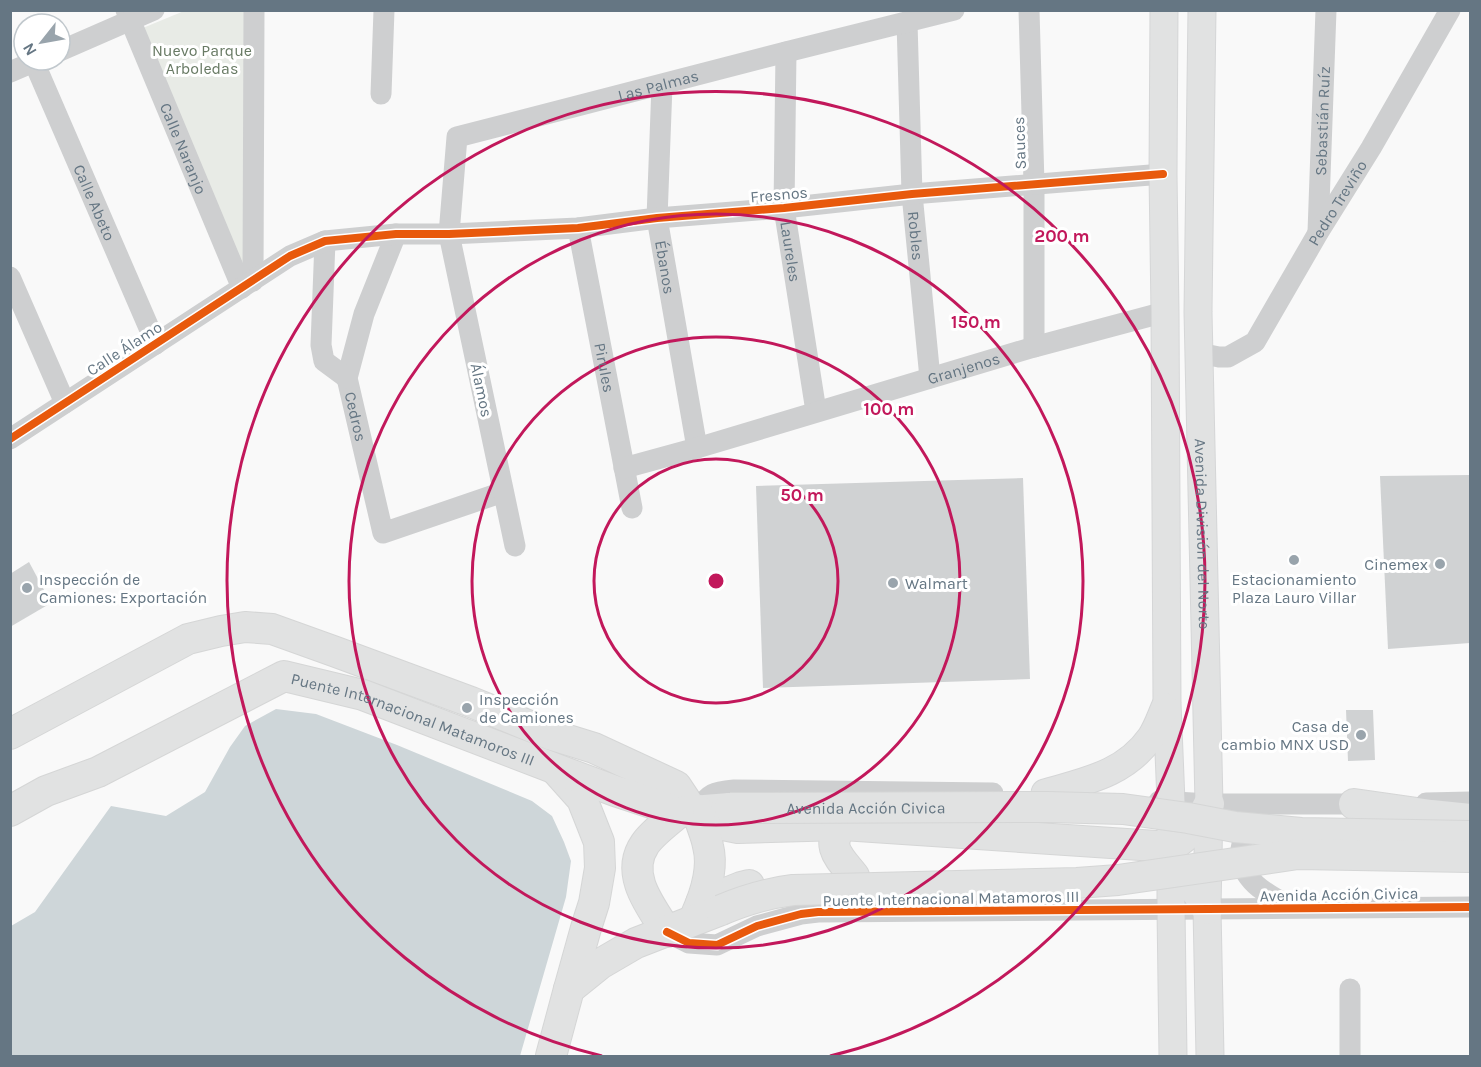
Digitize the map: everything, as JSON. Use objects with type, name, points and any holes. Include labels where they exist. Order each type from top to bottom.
[{"type":"highway","points":[[10,734],[188,639],[245,627],[272,629],[471,702],[552,735],[594,748],[676,786],[702,827],[709,847],[710,864],[696,916]]},
{"type":"highway","points":[[284,676],[319,655],[336,652]]},
{"type":"highway","name":"Puente Internacional Matamoros III","points":[[10,811],[46,791],[98,772],[284,676],[363,695],[615,791],[690,811],[730,808]]},
{"type":"highway","points":[[551,1056],[594,903],[600,868],[598,842],[582,799],[556,769]]},
{"type":"highway","points":[[1171,858],[1209,804]]},
{"type":"highway","points":[[1354,804],[1470,819]]},
{"type":"highway","name":"Avenida Acción Civica","points":[[730,808],[1048,807],[1123,809],[1234,827],[1301,833],[1470,836]]},
{"type":"highway","points":[[690,811],[718,824],[738,828],[843,825],[1171,858]]},
{"type":"highway","points":[[690,811],[645,843],[639,856],[637,871],[645,896],[696,916]]},
{"type":"highway","points":[[843,825],[836,833],[835,849],[839,858],[854,876]]},
{"type":"highway","points":[[569,989],[600,964],[636,943],[696,916],[771,893],[793,890],[1118,880],[1298,854],[1470,857]]},
{"type":"highway","points":[[696,916],[741,887],[777,880],[1171,858]]},
{"type":"highway","points":[[1171,858],[1182,877],[1201,897],[1207,909]]},
{"type":"main road","points":[[1164,10],[1167,703],[1171,802],[1170,909],[1173,1056]]},
{"type":"main road","name":"Avenida División del Norte","points":[[1202,10],[1198,353],[1209,804],[1207,909],[1210,1056]]},
{"type":"main road","points":[[1166,387],[1200,388]]},
{"type":"main road","points":[[1045,793],[1101,776],[1119,768],[1152,735],[1167,703]]},
{"type":"street","points":[[72,45],[128,16],[154,10]]},
{"type":"street","points":[[247,284],[254,10]]},
{"type":"street","points":[[381,94],[384,10]]},
{"type":"street","name":"Las Palmas","points":[[449,234],[457,137],[954,10]]},
{"type":"street","name":"Sauces","points":[[1029,10],[1034,184],[1034,347]]},
{"type":"street","name":"Sebastián Ruíz","points":[[1318,233],[1326,10]]},
{"type":"street","name":"Pedro Treviño","points":[[1198,353],[1228,357],[1255,342],[1450,10]]},
{"type":"street","name":"Calle Naranjo","points":[[128,16],[247,284]]},
{"type":"street","name":"Robles","points":[[907,22],[912,194],[930,378]]},
{"type":"street","name":"Laureles","points":[[786,52],[784,208],[816,411]]},
{"type":"street","name":"Calle Abeto","points":[[41,72],[156,344]]},
{"type":"street","name":"Ébanos","points":[[662,84],[657,218],[698,448]]},
{"type":"street","name":"Fresnos","points":[[325,241],[396,234],[578,228],[657,218],[784,208],[912,194],[1163,174]]},
{"type":"street","name":"Pirules","points":[[578,228],[632,508]]},
{"type":"street","name":"Cedros","points":[[396,234],[364,314],[346,378],[382,533],[503,492]]},
{"type":"street","name":"Álamos","points":[[449,234],[515,546]]},
{"type":"street","points":[[325,241],[321,345],[324,362],[346,378]]},
{"type":"street","name":"Calle Álamo","points":[[10,439],[290,256],[325,241]]},
{"type":"street","points":[[10,277],[65,403]]},
{"type":"street","name":"Granjenos","points":[[624,468],[1034,347],[1165,312]]},
{"type":"street","points":[[690,811],[717,792],[734,790],[1045,793],[1209,804],[1470,802]]},
{"type":"street","points":[[1284,803],[1266,811],[1251,824],[1242,841],[1240,858],[1245,872],[1257,886],[1293,908]]},
{"type":"street","name":"Avenida Acción Civica","points":[[1207,909],[1470,907]]},
{"type":"street","name":"Puente Internacional Matamoros III","points":[[696,916],[689,943],[717,945],[757,926],[801,914],[818,912],[1207,909]]},
{"type":"street","points":[[1350,989],[1350,1056]]},
{"type":"green space","name":"Nuevo Parque Arboledas","points":[[184,11],[251,11],[249,267],[240,274],[138,30]]},
{"type":"shaded area","points":[[276,709],[316,714],[397,745],[532,801],[552,816],[571,861],[566,897],[520,1056],[11,1056],[11,926],[35,912],[111,806],[166,816],[205,792],[230,747],[245,726]]},
{"type":"building","points":[[1470,475],[1470,643],[1388,649],[1380,476]]},
{"type":"building","name":"Walmart","points":[[1023,478],[1030,679],[763,688],[756,486]]},
{"type":"building","name":"Inspección de Camiones: Exportación","points":[[29,562],[51,603],[10,627],[10,574]]},
{"type":"building","name":"Casa de cambio MNX USD","points":[[1346,710],[1373,710],[1375,760],[1348,761]]},
{"type":"cycle path","points":[[10,439],[290,256],[325,241],[396,234],[578,228],[657,218],[784,208],[912,194],[1163,174]]},
{"type":"cycle path","points":[[667,932],[689,943],[717,945],[757,926],[801,914],[818,912],[1470,907]]},
{"type":"place","name":"Estacionamiento Plaza Lauro Villar","points":[[1294,560]]},
{"type":"place","name":"Cinemex","points":[[1440,564]]},
{"type":"place","name":"Walmart","points":[[893,583]]},
{"type":"place","name":"Inspección de Camiones: Exportación","points":[[27,588]]},
{"type":"place","name":"Inspección de Camiones","points":[[467,708]]},
{"type":"place","name":"Casa de cambio MNX USD","points":[[1361,735]]}]
